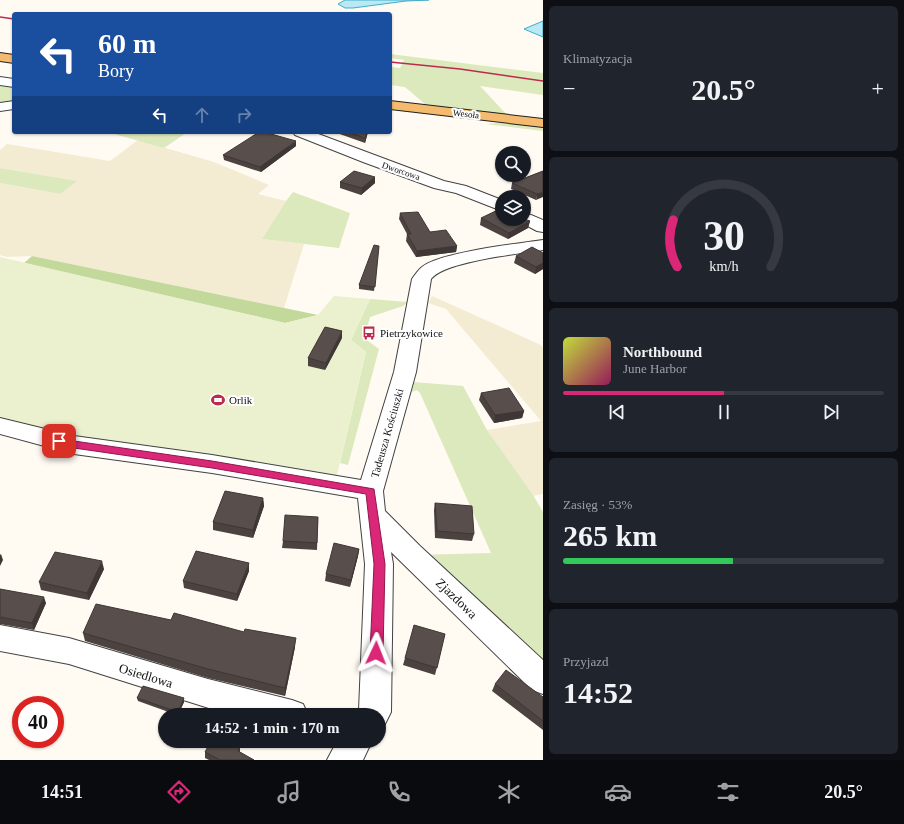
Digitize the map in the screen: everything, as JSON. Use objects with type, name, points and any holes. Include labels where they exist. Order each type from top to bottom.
[{"type":"main road","points":[[0,57],[12,59]]},
{"type":"main road","name":"Wesoła","points":[[392,105],[543,124]]},
{"type":"street","points":[[0,81],[12,83]]},
{"type":"street","points":[[0,106],[12,105]]},
{"type":"street","name":"Dworcowa","points":[[305,134],[368,159],[440,185],[460,189],[495,203]]},
{"type":"street","points":[[531,221],[543,227]]},
{"type":"street","name":"Tadeusza Kościuszki","points":[[375,708],[379,564],[372,503],[405,372],[422,280],[428,271],[439,265],[466,258],[543,245]]},
{"type":"street","points":[[0,426],[74,445],[212,464],[372,503]]},
{"type":"street","name":"Zjazdowa","points":[[372,503],[410,554],[543,680]]},
{"type":"street","name":"Osiedlowa","points":[[0,638],[68,650],[170,682],[261,708]]},
{"type":"street","points":[[344,760],[352,748]]},
{"type":"shaded area","points":[[138,140],[214,162],[269,185],[258,194],[286,201],[262,239],[304,244],[284,308],[32,256],[7,257],[0,255],[0,183],[60,194],[76,181],[0,168],[0,150],[7,144],[110,161]]},
{"type":"shaded area","points":[[432,296],[541,345],[543,348],[543,494],[533,496],[487,430],[541,421],[446,309],[428,303]]},
{"type":"green space","points":[[392,54],[543,73],[543,95],[480,86],[508,116],[432,110],[405,87],[392,85],[392,67],[400,68],[404,60],[392,58]]},
{"type":"green space","points":[[0,82],[12,84],[12,104],[0,106]]},
{"type":"green space","points":[[506,122],[543,126],[543,131],[486,124]]},
{"type":"green space","points":[[114,134],[185,134],[164,148]]},
{"type":"green space","points":[[0,168],[77,181],[60,194],[0,183]]},
{"type":"green space","points":[[293,192],[350,213],[339,248],[262,239]]},
{"type":"green space","points":[[32,256],[318,315],[285,323],[24,263]]},
{"type":"green space","points":[[0,257],[285,323],[318,315],[334,296],[370,299],[351,340],[366,352],[336,479],[74,438],[0,421]]},
{"type":"green space","points":[[370,299],[408,302],[403,306],[370,317],[364,338],[379,349],[348,465],[340,463],[366,352],[351,340]]},
{"type":"green space","points":[[413,382],[463,386],[487,430],[533,495],[543,512],[543,671],[418,555],[491,553],[420,393],[417,390],[412,392]]},
{"type":"water","points":[[345,0],[429,0],[406,1],[353,8],[345,8],[338,4]]},
{"type":"water","points":[[543,21],[543,37],[524,29]]},
{"type":"building","points":[[256,134],[271,134],[296,141],[260,167],[223,155]]},
{"type":"building","points":[[353,134],[366,134],[365,138]]},
{"type":"building","points":[[354,171],[375,177],[362,188],[340,182]]},
{"type":"building","points":[[543,171],[543,192],[537,194],[531,190],[512,183],[531,182],[531,176]]},
{"type":"building","points":[[495,211],[495,226],[481,218]]},
{"type":"building","points":[[418,212],[430,232],[446,230],[457,246],[417,251],[407,234],[411,234],[400,213]]},
{"type":"building","points":[[496,226],[521,226],[509,233]]},
{"type":"building","points":[[374,245],[379,246],[375,287],[359,285]]},
{"type":"building","points":[[532,247],[543,253],[543,263],[536,267],[516,256]]},
{"type":"building","points":[[325,327],[342,331],[326,363],[308,358]]},
{"type":"building","points":[[509,388],[524,411],[495,415],[481,393]]},
{"type":"building","points":[[225,491],[263,498],[253,530],[213,522]]},
{"type":"building","points":[[435,503],[472,506],[474,534],[437,531]]},
{"type":"building","points":[[285,515],[318,517],[317,543],[283,541]]},
{"type":"building","points":[[334,543],[359,549],[351,580],[326,574]]},
{"type":"building","points":[[196,551],[249,563],[237,594],[183,581]]},
{"type":"building","points":[[55,552],[102,561],[87,593],[39,582]]},
{"type":"building","points":[[0,589],[44,597],[32,623],[0,617]]},
{"type":"building","points":[[96,604],[171,620],[174,613],[244,632],[245,629],[296,638],[285,688],[208,669],[83,633]]},
{"type":"building","points":[[414,625],[445,634],[437,668],[405,658]]},
{"type":"building","points":[[506,670],[543,697],[543,721],[495,684]]},
{"type":"building","points":[[143,686],[184,698],[180,708],[166,708],[137,698]]},
{"type":"building","points":[[207,748],[240,748],[238,751],[254,760],[220,760],[205,752]]},
{"type":"railway","points":[[0,17],[12,19]]},
{"type":"railway","points":[[392,62],[460,69],[543,81]]},
{"type":"place","name":"Pietrzykowice","points":[[369,333]]},
{"type":"place","name":"Orlik","points":[[218,400]]},
{"type":"route","points":[[59,441],[74,445],[212,464],[370,491],[379,564],[376,653]]}]
